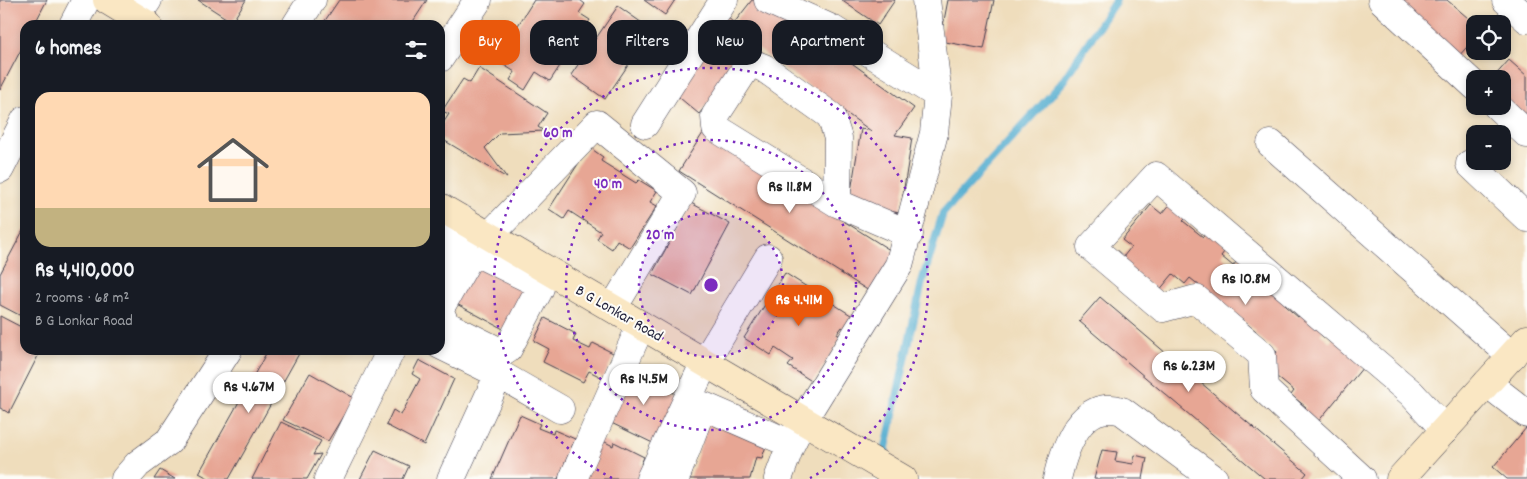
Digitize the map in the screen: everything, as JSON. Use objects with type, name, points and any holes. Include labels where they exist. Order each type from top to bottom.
[{"type":"street","points":[[76,20],[86,0]]},
{"type":"street","points":[[107,0],[144,14]]},
{"type":"street","points":[[299,20],[312,0]]},
{"type":"street","points":[[445,50],[478,0]]},
{"type":"street","points":[[645,124],[724,0]]},
{"type":"street","points":[[768,0],[832,29],[938,95]]},
{"type":"street","points":[[778,479],[791,444],[803,420],[899,265],[909,234],[934,133],[938,95],[926,0]]},
{"type":"street","points":[[1382,0],[1466,78]]},
{"type":"street","points":[[1506,0],[1527,19]]},
{"type":"street","points":[[837,203],[838,138],[831,116],[764,68],[754,64],[746,68],[715,116],[716,128],[837,203],[909,234]]},
{"type":"street","points":[[1507,115],[1527,134]]},
{"type":"street","points":[[489,236],[597,124],[682,193],[612,308]]},
{"type":"street","points":[[0,169],[20,130]]},
{"type":"street","points":[[1271,144],[1519,348],[1400,479]]},
{"type":"street","points":[[1476,170],[1527,218]]},
{"type":"street","points":[[1362,479],[1264,389],[1262,355],[1196,299],[1164,308],[1091,247],[1156,176],[1411,393],[1444,430]]},
{"type":"street","points":[[445,239],[451,214]]},
{"type":"street","name":"B G Lonkar Road","points":[[451,214],[489,236],[509,258],[612,308],[903,479]]},
{"type":"street","points":[[445,301],[473,251],[509,258],[538,283],[540,288],[508,349],[502,353],[452,344]]},
{"type":"street","points":[[650,479],[705,362],[768,258]]},
{"type":"street","points":[[445,322],[452,344],[498,374],[560,408]]},
{"type":"street","points":[[573,479],[641,325]]},
{"type":"street","points":[[125,479],[138,464],[169,441],[225,355]]},
{"type":"street","points":[[328,479],[389,355]]},
{"type":"street","points":[[451,479],[498,374]]},
{"type":"street","points":[[1488,383],[1527,414]]},
{"type":"street","points":[[675,479],[698,415],[704,406],[791,444]]},
{"type":"street","points":[[1057,479],[1075,429],[1088,415],[1112,408],[1122,411],[1214,479]]},
{"type":"building","points":[[0,0],[47,0],[37,20],[20,20],[20,52],[0,90]]},
{"type":"building","points":[[198,0],[246,0],[233,20],[229,20]]},
{"type":"building","points":[[339,0],[427,0],[414,20],[325,20]]},
{"type":"building","points":[[534,0],[580,0],[585,4],[579,13],[590,20],[530,20],[530,65],[560,65],[550,81],[536,72],[525,90],[510,80],[515,72],[504,65],[520,65],[520,22]]},
{"type":"building","points":[[644,0],[675,0],[665,15]]},
{"type":"building","points":[[752,0],[762,0],[792,20],[772,20],[772,59],[762,52],[762,20],[736,20]]},
{"type":"building","points":[[841,0],[895,0],[881,20],[871,20]]},
{"type":"building","points":[[948,0],[994,0],[984,49],[940,41]]},
{"type":"building","points":[[1391,0],[1447,0],[1466,16],[1466,48],[1457,58]]},
{"type":"building","points":[[618,6],[638,20],[608,20]]},
{"type":"building","points":[[607,22],[607,65],[628,65],[605,99],[571,75],[578,65],[597,65],[597,37]]},
{"type":"building","points":[[698,51],[698,65],[739,65],[699,114],[668,88]]},
{"type":"building","points":[[1509,60],[1527,76],[1527,118],[1511,104],[1511,70],[1500,70]]},
{"type":"building","points":[[780,65],[854,65],[914,108],[895,135],[912,138],[900,213],[849,204],[861,129],[871,131]]},
{"type":"building","points":[[479,68],[547,113],[538,127],[544,131],[500,133],[485,148],[507,178],[445,141],[445,120],[449,114],[445,112],[445,106],[463,79],[470,83]]},
{"type":"building","points":[[703,133],[901,257],[877,296],[679,171]]},
{"type":"building","points":[[589,147],[603,157],[601,161],[636,183],[639,180],[657,191],[650,202],[657,206],[630,248],[617,240],[612,249],[597,239],[601,232],[569,211],[564,219],[549,209]]},
{"type":"building","points":[[1172,202],[1189,215],[1183,221],[1203,237],[1208,230],[1228,247],[1221,256],[1233,266],[1240,257],[1251,266],[1245,272],[1258,283],[1264,276],[1291,298],[1285,306],[1298,317],[1305,309],[1326,327],[1320,334],[1330,342],[1336,335],[1368,361],[1317,423],[1302,411],[1306,407],[1291,395],[1294,391],[1265,367],[1277,352],[1254,333],[1256,331],[1190,278],[1185,284],[1173,274],[1158,292],[1120,261],[1131,247],[1122,240],[1151,205],[1162,214]]},
{"type":"building","points":[[691,203],[730,224],[692,295],[652,274]]},
{"type":"building","points":[[20,236],[20,315],[0,305],[0,274]]},
{"type":"building","points":[[474,254],[533,285],[507,331],[451,301]]},
{"type":"building","points":[[785,273],[854,317],[846,330],[842,327],[837,334],[842,337],[813,382],[788,366],[793,360],[775,348],[771,355],[744,338]]},
{"type":"building","points":[[1100,297],[1307,473],[1302,479],[1265,479],[1079,321]]},
{"type":"building","points":[[0,316],[20,326],[20,355],[38,355],[9,413],[0,408]]},
{"type":"building","points":[[545,318],[576,334],[573,341],[590,349],[593,343],[615,354],[603,378],[589,371],[583,382],[543,362],[549,349],[534,341]]},
{"type":"building","points":[[265,355],[298,355],[229,479],[210,479],[199,473]]},
{"type":"building","points":[[419,360],[454,379],[424,445],[386,425],[393,410],[401,415],[420,379],[412,374]]},
{"type":"building","points":[[628,365],[672,385],[669,391],[684,397],[661,447],[603,419]]},
{"type":"building","points":[[310,373],[354,398],[328,441],[283,420]]},
{"type":"building","points":[[520,415],[540,424],[538,428],[553,434],[554,430],[575,439],[558,479],[492,479]]},
{"type":"building","points":[[710,416],[769,437],[762,458],[756,457],[750,479],[690,479]]},
{"type":"building","points":[[281,422],[321,441],[313,455],[321,454],[307,479],[252,479]]},
{"type":"building","points":[[1527,427],[1527,479],[1507,479],[1493,467]]},
{"type":"building","points":[[599,439],[613,446],[614,442],[644,457],[641,464],[652,470],[647,479],[579,479]]},
{"type":"building","points":[[375,450],[409,466],[403,479],[360,479]]},
{"type":"building","points":[[1102,450],[1117,452],[1115,461],[1133,464],[1135,455],[1147,458],[1143,479],[1094,479]]},
{"type":"building","points":[[160,470],[175,479],[154,479]]},
{"type":"waterway","points":[[883,461],[922,282],[943,213],[1061,84],[1116,0]]}]
